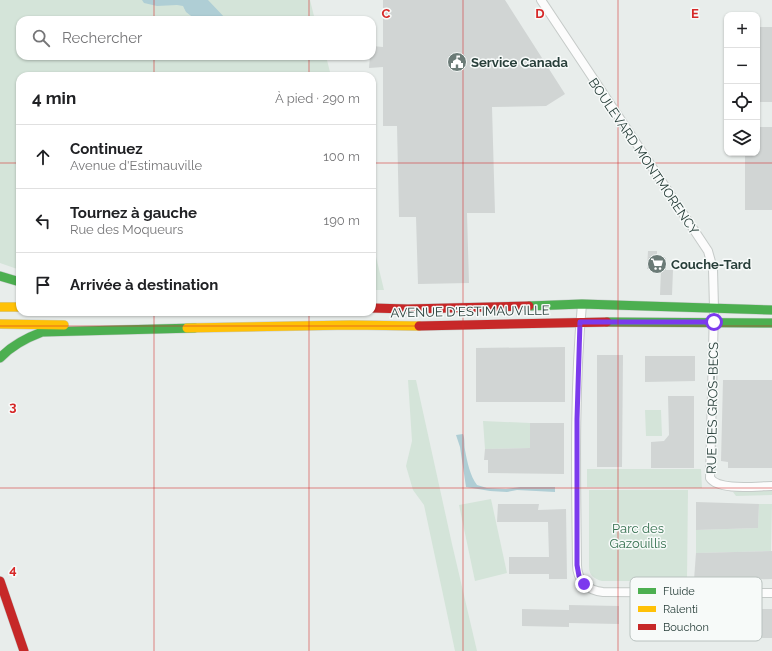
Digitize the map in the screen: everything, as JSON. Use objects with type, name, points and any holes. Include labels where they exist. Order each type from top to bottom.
[{"type":"main road","points":[[0,276],[16,281]]},
{"type":"main road","name":"AVENUE D'ESTIMAUVILLE","points":[[376,308],[408,309],[582,304],[772,310]]},
{"type":"main road","points":[[0,307],[16,307]]},
{"type":"main road","name":"AVENUE D'ESTIMAUVILLE","points":[[0,324],[194,328],[351,325],[434,326],[580,322],[772,323]]},
{"type":"main road","points":[[0,358],[21,340],[42,332],[194,328]]},
{"type":"main road","points":[[0,581],[24,651]]},
{"type":"street","name":"BOULEVARD MONTMORENCY","points":[[541,0],[708,251],[713,269],[714,322]]},
{"type":"street","points":[[582,304],[580,322],[577,419],[577,569],[581,580],[589,588],[603,592],[630,592]]},
{"type":"street","name":"RUE DES GROS-BECS","points":[[714,322],[710,478],[714,482],[725,486],[772,486]]},
{"type":"street","points":[[762,593],[772,593]]},
{"type":"green space","points":[[0,0],[310,0],[314,16],[16,16],[16,60],[327,60],[330,72],[16,72],[16,269],[0,263]]},
{"type":"green space","points":[[376,257],[384,290],[376,290]]},
{"type":"green space","points":[[408,380],[416,380],[477,651],[455,651],[424,505],[413,490],[406,466],[412,441]]},
{"type":"green space","points":[[645,410],[661,410],[662,436],[646,436]]},
{"type":"green space","points":[[483,421],[530,423],[530,440],[542,440],[541,448],[485,449]]},
{"type":"green space","points":[[587,469],[701,469],[702,488],[587,487]]},
{"type":"green space","name":"Parc des Gazouillis","points":[[589,490],[688,490],[687,577],[630,577],[630,581],[602,581],[592,576],[589,567]]},
{"type":"green space","points":[[772,491],[772,495],[736,496],[733,492]]},
{"type":"green space","points":[[491,499],[507,573],[475,581],[459,505]]},
{"type":"green space","points":[[759,504],[772,504],[771,551],[696,553],[696,530],[758,528]]},
{"type":"water","points":[[142,0],[208,0],[223,16],[191,16],[186,12],[183,6],[157,6],[144,3]]},
{"type":"water","points":[[463,434],[468,464],[472,477],[477,485],[487,488],[506,489],[520,487],[555,487],[555,492],[517,490],[507,492],[466,487],[460,447],[456,435]]},
{"type":"building","name":"Service Canada","points":[[383,0],[505,0],[565,94],[546,106],[492,107],[495,213],[467,213],[469,283],[418,284],[416,217],[399,217],[397,126],[383,126],[383,67],[369,68],[370,60],[376,60],[376,46],[383,47]]},
{"type":"building","points":[[760,27],[772,27],[772,102],[760,102]]},
{"type":"building","points":[[760,127],[772,127],[772,210],[745,210],[745,156],[760,156]]},
{"type":"building","name":"Couche-Tard","points":[[648,251],[657,251],[657,258],[666,258],[666,270],[647,269]]},
{"type":"building","points":[[661,270],[673,270],[672,295],[660,295]]},
{"type":"building","points":[[565,347],[565,402],[476,402],[476,348]]},
{"type":"building","points":[[597,355],[623,355],[622,467],[597,467]]},
{"type":"building","points":[[645,356],[695,356],[695,381],[645,382]]},
{"type":"building","points":[[723,380],[772,380],[772,468],[728,468],[728,462],[721,461]]},
{"type":"building","points":[[668,396],[694,396],[694,468],[651,468],[651,442],[664,441],[669,435]]},
{"type":"building","points":[[530,423],[564,423],[564,474],[488,473],[488,460],[484,460],[485,449],[530,448]]},
{"type":"building","points":[[696,502],[759,504],[758,528],[696,530]]},
{"type":"building","points":[[498,504],[539,504],[538,510],[566,509],[567,579],[549,579],[549,574],[509,574],[509,557],[549,557],[548,522],[497,522]]},
{"type":"building","points":[[772,551],[772,579],[762,579],[762,577],[694,577],[696,553]]},
{"type":"building","points":[[569,605],[619,606],[619,624],[569,623],[569,627],[522,626],[522,609],[569,610]]},
{"type":"building","points":[[762,609],[772,609],[772,638],[762,638]]},
{"type":"traffic: fast","points":[[0,276],[16,281]]},
{"type":"traffic: fast","points":[[529,306],[582,304],[772,310]]},
{"type":"traffic: fast","points":[[607,322],[772,323]]},
{"type":"traffic: fast","points":[[0,358],[9,349],[20,342],[42,332],[195,328]]},
{"type":"traffic: slow","points":[[0,307],[16,307]]},
{"type":"traffic: slow","points":[[0,324],[64,325]]},
{"type":"traffic: slow","points":[[187,328],[351,325],[419,326]]},
{"type":"traffic: jam","points":[[376,308],[408,309],[529,306]]},
{"type":"traffic: jam","points":[[419,326],[607,322]]},
{"type":"traffic: jam","points":[[0,581],[24,651]]},
{"type":"place","name":"Service Canada","points":[[457,62]]},
{"type":"place","name":"Couche-Tard","points":[[657,264]]},
{"type":"route","points":[[584,584],[577,569],[576,487],[580,322],[714,322]]}]
